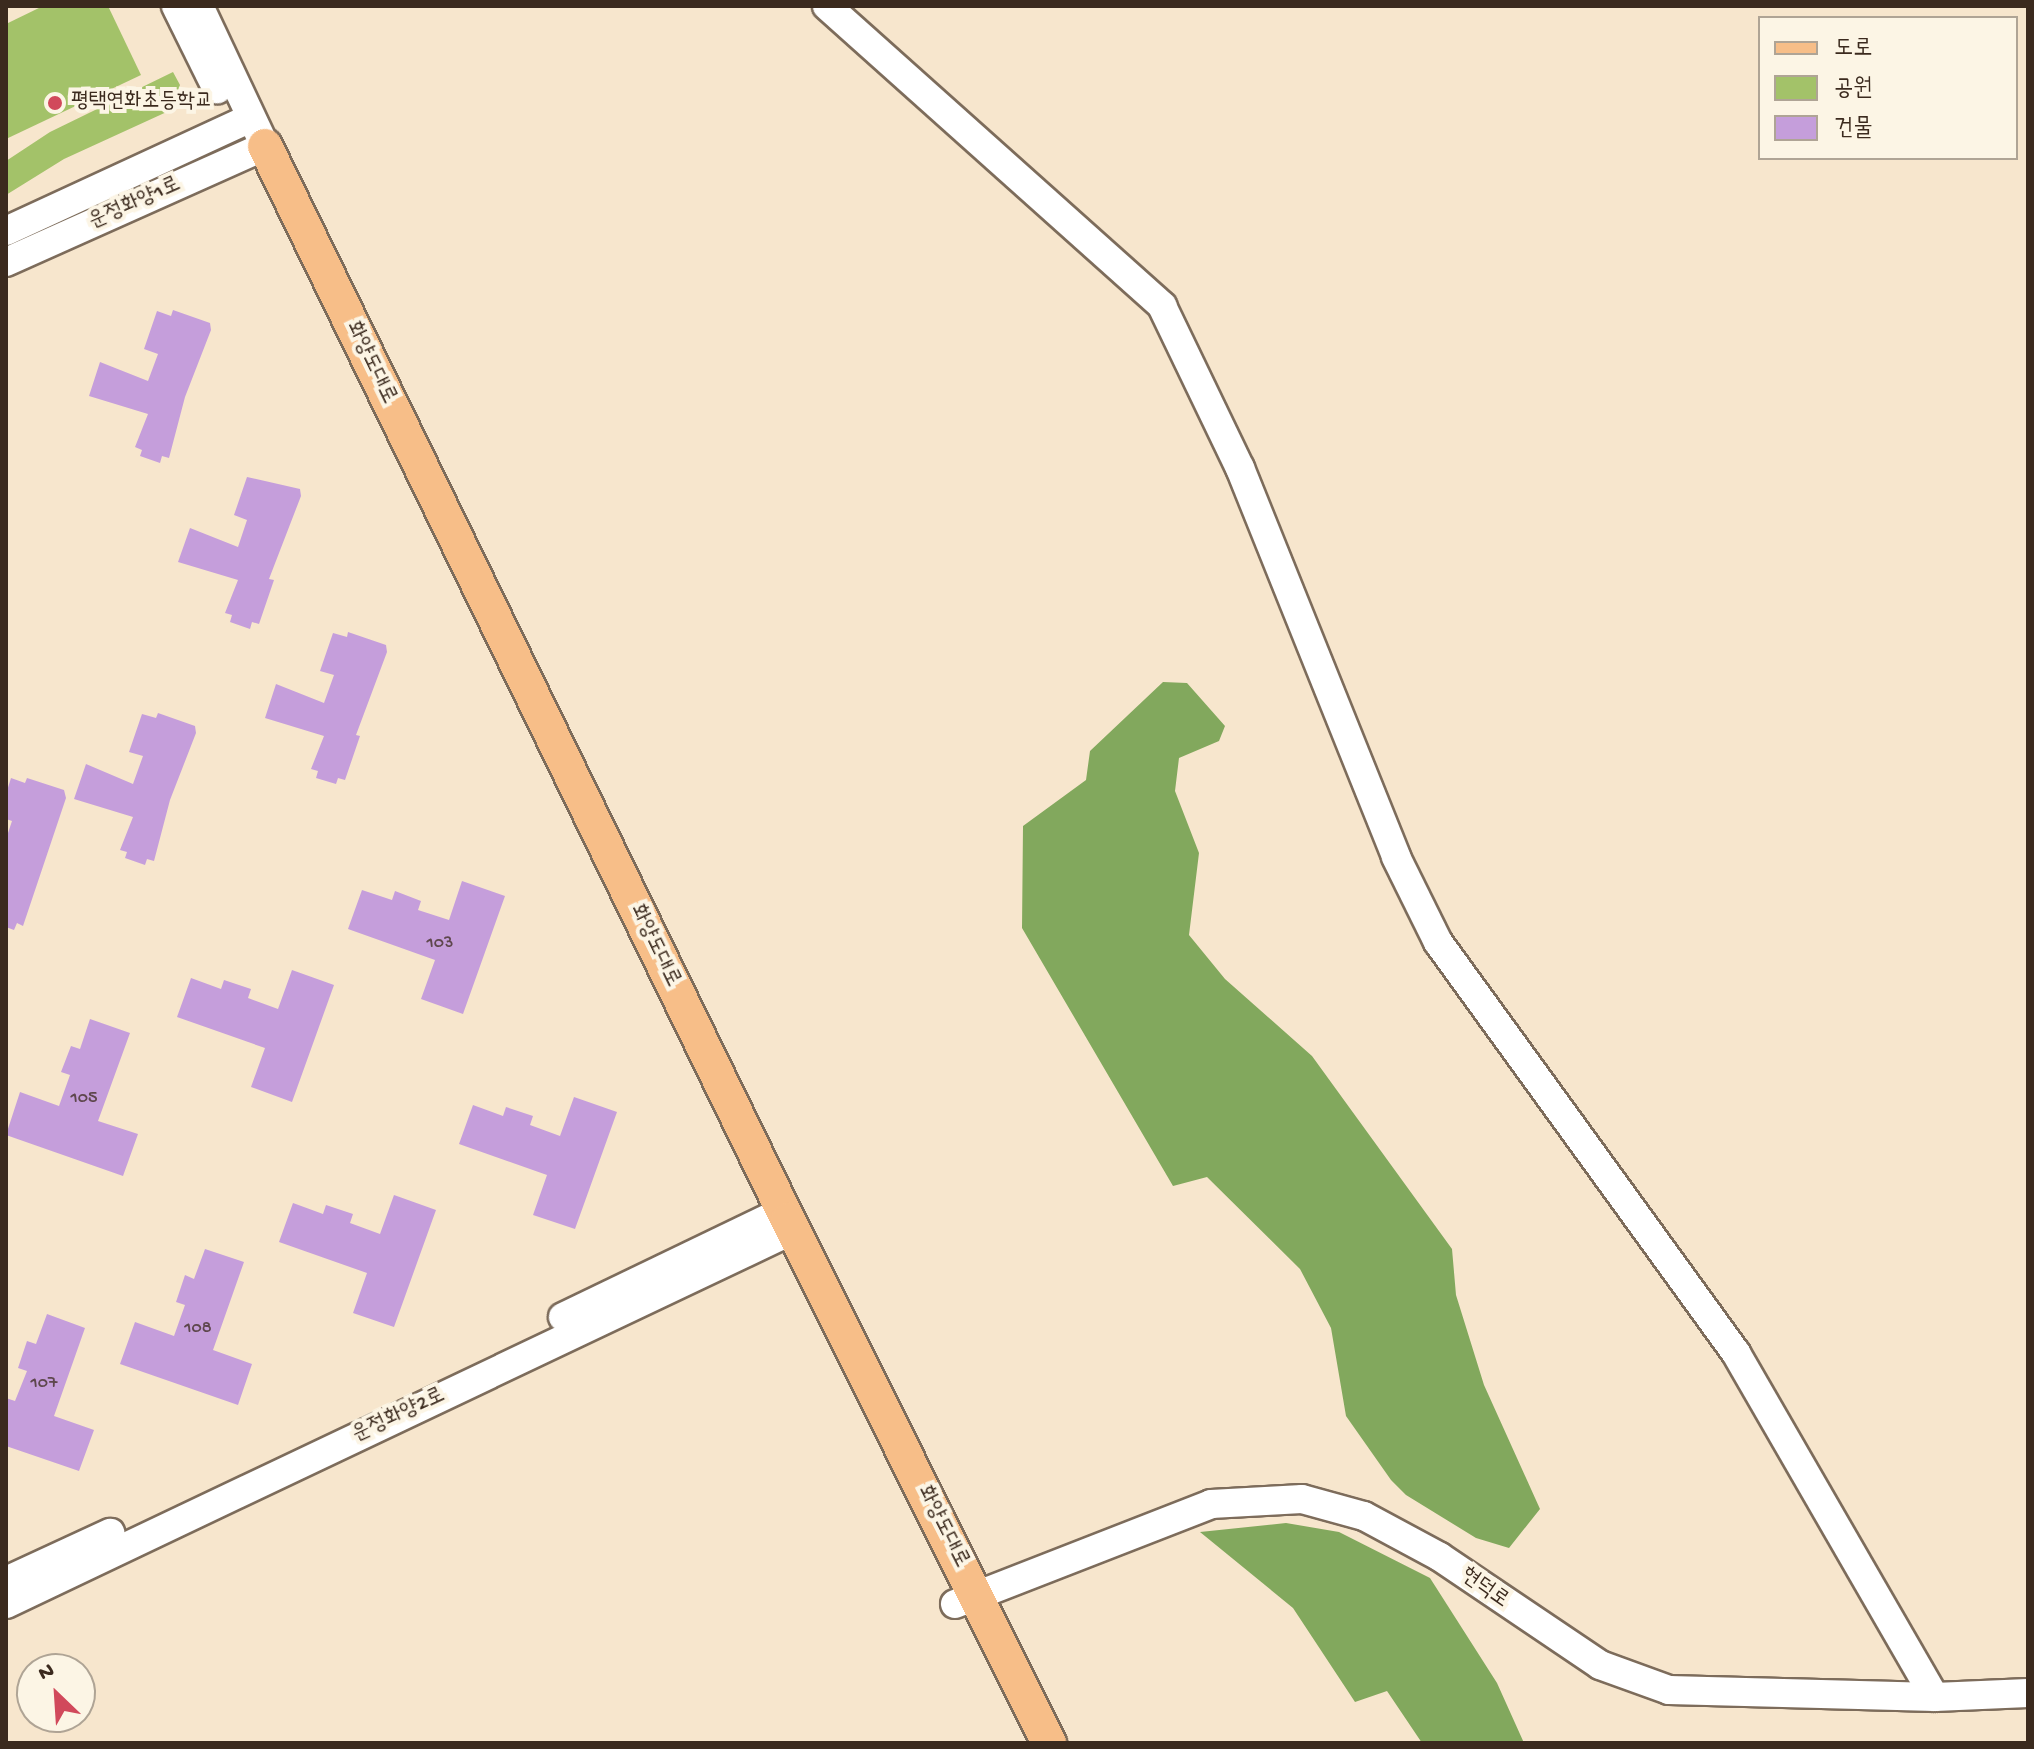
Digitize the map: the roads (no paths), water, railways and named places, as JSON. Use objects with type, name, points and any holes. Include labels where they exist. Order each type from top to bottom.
[{"type":"main road","name":"화양도대로","points":[[249,136],[778,1225],[965,1600],[1025,1743]]},
{"type":"main road","name":"화양도대로","points":[[965,1600],[1049,1743]]},
{"type":"street","points":[[176,6],[249,136]]},
{"type":"street","points":[[199,6],[249,136]]},
{"type":"street","points":[[827,6],[1162,306],[1240,468],[1396,857],[1438,942],[1736,1353],[1935,1697]]},
{"type":"street","points":[[6,231],[249,136]]},
{"type":"street","name":"운정화양1로","points":[[6,262],[249,136]]},
{"type":"street","name":"운정화양2로","points":[[6,1581],[778,1225]]},
{"type":"street","name":"운정화양2로","points":[[6,1604],[778,1225]]},
{"type":"street","name":"현덕로","points":[[965,1600],[1211,1504],[1302,1499],[1364,1516],[1440,1557],[1600,1665],[1669,1690],[1935,1697],[2028,1693]]},
{"type":"place","name":"평택연화초등학교","points":[[55,103]]}]
